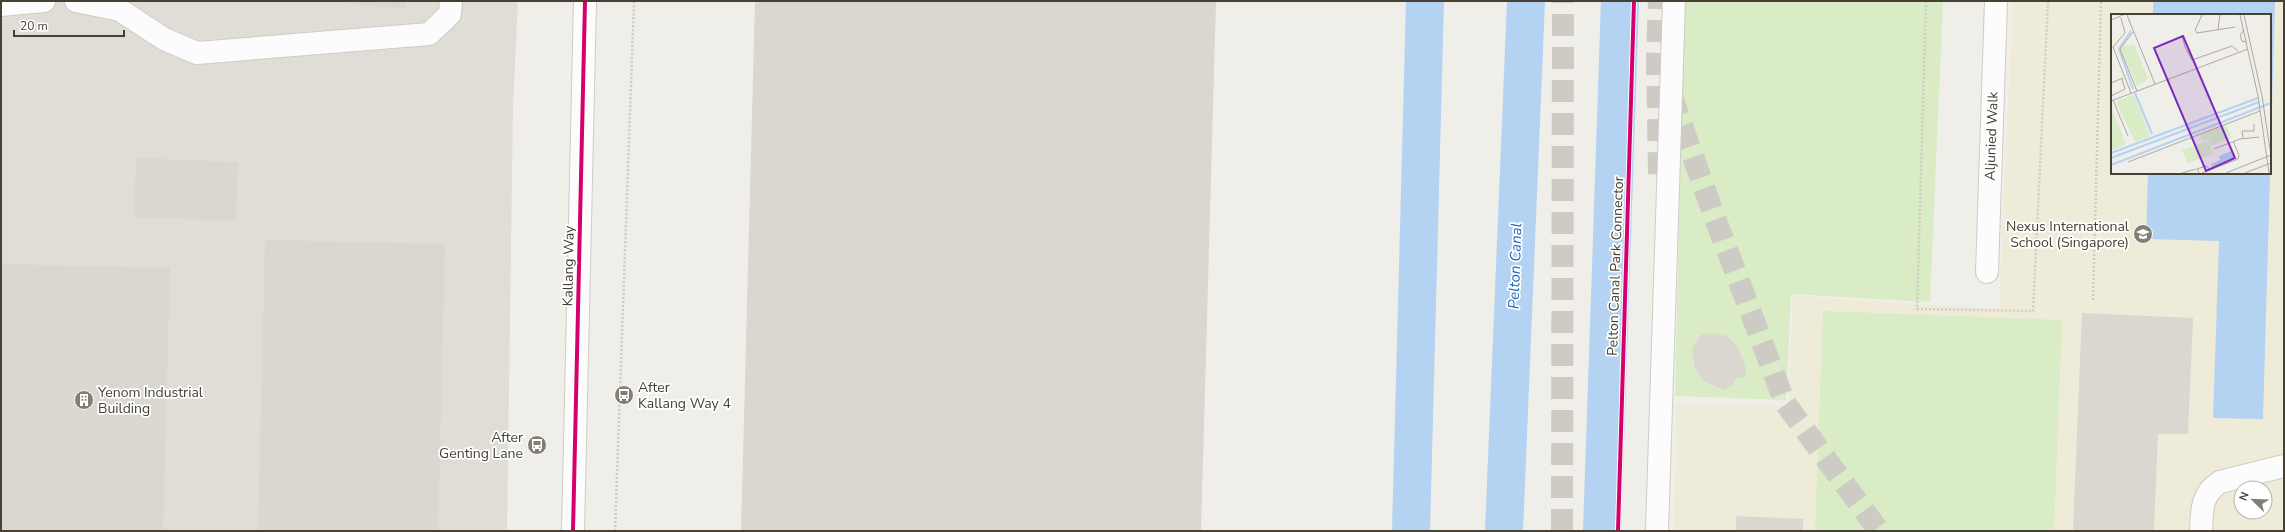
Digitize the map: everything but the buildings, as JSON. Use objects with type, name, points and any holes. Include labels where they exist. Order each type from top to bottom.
[{"type":"street","points":[[1,5],[44,1]]},
{"type":"street","points":[[76,1],[120,10],[164,39],[197,53],[429,34],[450,14],[451,1]]},
{"type":"street","name":"Kallang Way","points":[[573,531],[585,1]]},
{"type":"street","points":[[1657,531],[1674,1]]},
{"type":"street","name":"Aljunied Walk","points":[[1987,272],[1996,1]]},
{"type":"street","points":[[2201,531],[2202,508],[2211,488],[2220,482],[2284,466]]},
{"type":"path","points":[[615,531],[634,1]]},
{"type":"path","points":[[2093,300],[2101,1]]},
{"type":"shaded area","points":[[1,1],[518,1],[513,105],[507,531],[1,531]]},
{"type":"shaded area","name":"Nexus International School (Singapore)","points":[[2013,1],[2284,1],[2284,531],[1674,531],[1676,405],[1788,406],[1793,296],[1999,309]]},
{"type":"green space","points":[[1684,1],[1943,1],[1930,302],[1791,294],[1786,400],[1675,396]]},
{"type":"green space","points":[[1823,311],[2062,320],[2054,531],[1815,531]]},
{"type":"water","points":[[2153,1],[2275,2],[2271,141],[2271,14],[2153,14]]},
{"type":"water","points":[[2148,174],[2270,174],[2263,419],[2213,418],[2219,241],[2146,239]]},
{"type":"waterway","name":"Pelton Canal","points":[[1411,531],[1425,1]]},
{"type":"waterway","name":"Pelton Canal","points":[[1504,531],[1526,1]]},
{"type":"waterway","name":"Pelton Canal","points":[[1602,531],[1620,1]]},
{"type":"tunnel","points":[[1562,531],[1563,1]]},
{"type":"tunnel","points":[[1659,1],[1657,56],[1659,174]]},
{"type":"tunnel","points":[[1671,95],[1715,218],[1785,403],[1879,531]]},
{"type":"cycle path","points":[[573,531],[585,1]]},
{"type":"cycle path","name":"Pelton Canal Park Connector","points":[[1618,531],[1634,1]]},
{"type":"place","name":"Nexus International School (Singapore)","points":[[2143,234]]},
{"type":"place","name":"After Kallang Way 4","points":[[624,395]]},
{"type":"place","name":"Yenom Industrial Building","points":[[84,400]]},
{"type":"place","name":"After Genting Lane","points":[[537,445]]}]
